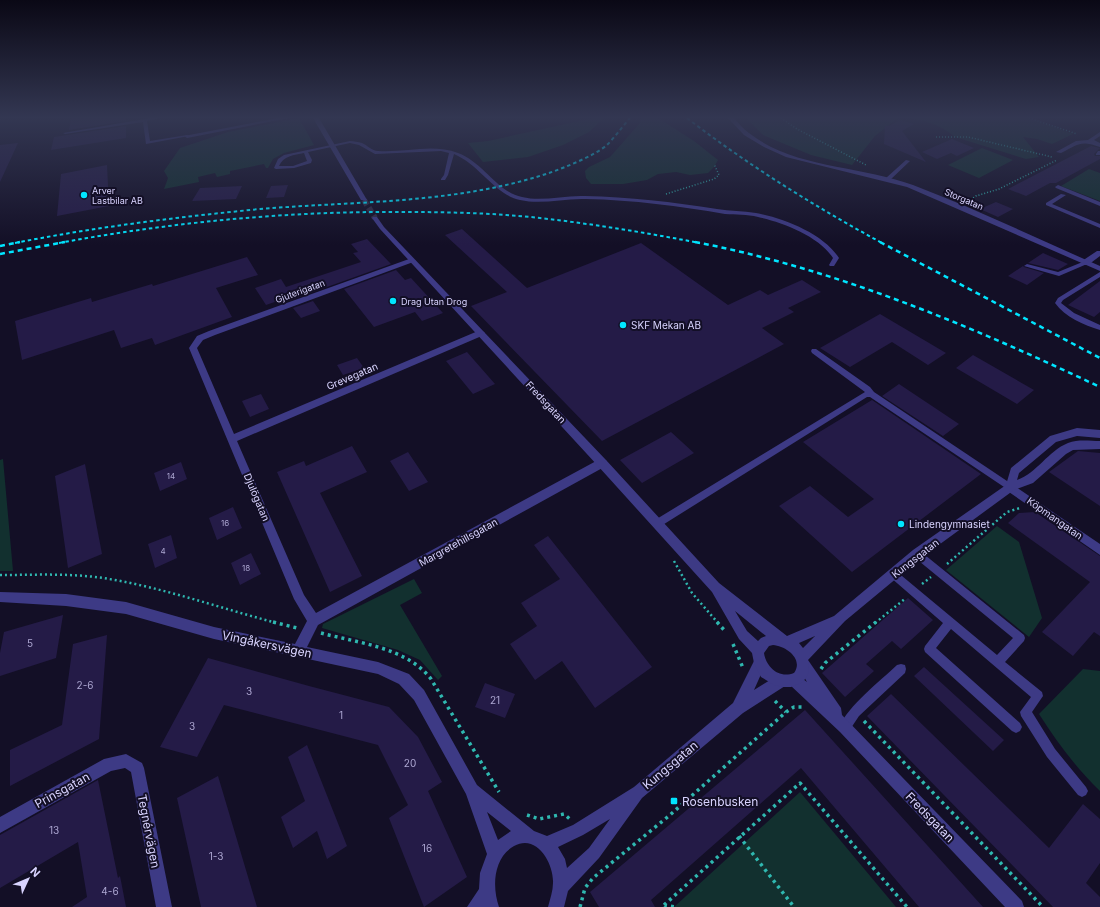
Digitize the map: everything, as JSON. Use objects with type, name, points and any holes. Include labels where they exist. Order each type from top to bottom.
[{"type":"street","points":[[341,160],[364,200]]},
{"type":"street","name":"Storgatan","points":[[805,160],[888,179],[935,197],[1100,269]]},
{"type":"street","name":"Fredsgatan","points":[[375,218],[382,228],[412,261],[658,523],[715,587],[784,641]]},
{"type":"street","points":[[1085,263],[1100,253]]},
{"type":"street","name":"Gjuterigatan","points":[[196,342],[212,333],[412,261]]},
{"type":"street","name":"Grevegatan","points":[[232,439],[481,333]]},
{"type":"street","name":"Djulögatan","points":[[196,342],[194,348],[196,356],[300,599],[314,621]]},
{"type":"street","points":[[1010,487],[1014,471],[1053,439],[1077,432],[1100,434]]},
{"type":"street","name":"Kungsgatan","points":[[803,661],[841,617],[917,554],[1010,487],[1029,480],[1062,451],[1071,446],[1100,445]]},
{"type":"street","name":"Margretehillsgatan","points":[[314,621],[602,463]]},
{"type":"street","name":"Köpmangatan","points":[[1010,487],[1100,550]]},
{"type":"street","name":"Fredsgatan","points":[[715,587],[742,635],[759,657]]},
{"type":"street","name":"Vingåkersvägen","points":[[0,597],[66,600],[126,608],[214,633],[378,668],[404,679],[419,695],[472,790],[495,854]]},
{"type":"street","name":"Kungsgatan","points":[[784,641],[841,617]]},
{"type":"street","points":[[299,650],[314,621]]},
{"type":"street","points":[[773,639],[784,641],[796,649],[803,661],[802,672],[795,680],[788,682],[772,678],[765,672],[759,657],[765,642],[773,639]]},
{"type":"street","name":"Kungsgatan","points":[[738,708],[759,657]]},
{"type":"street","name":"Fredsgatan","points":[[803,661],[845,727]]},
{"type":"street","name":"Fredsgatan","points":[[795,680],[845,727],[1016,907]]},
{"type":"street","name":"Kungsgatan","points":[[547,844],[578,830],[639,792],[738,708],[780,681]]},
{"type":"street","name":"Prinsgatan","points":[[0,825],[109,764],[126,761]]},
{"type":"street","name":"Tegnérvägen","points":[[126,761],[137,768],[164,907]]},
{"type":"street","name":"Vingåkersvägen","points":[[472,790],[529,836],[547,844]]},
{"type":"street","name":"Kungsgatan","points":[[561,898],[639,792]]},
{"type":"street","points":[[491,907],[486,892],[486,876],[495,854],[502,845],[510,840],[516,837],[529,836]]},
{"type":"street","points":[[547,844],[557,858],[561,870],[561,898]]},
{"type":"street","points":[[475,907],[486,892]]},
{"type":"lane","points":[[279,160],[276,168],[294,167],[309,162],[310,160]]},
{"type":"lane","points":[[443,179],[446,175],[450,160]]},
{"type":"lane","points":[[469,160],[474,163],[508,195],[520,199],[600,198],[657,202],[756,215],[775,220],[800,230],[826,244],[834,252],[836,258],[832,265]]},
{"type":"lane","points":[[888,179],[908,161]]},
{"type":"lane","points":[[1058,187],[1100,204]]},
{"type":"lane","points":[[1063,195],[1048,204],[1100,226]]},
{"type":"lane","points":[[1027,266],[1059,274],[1085,263]]},
{"type":"lane","points":[[1098,325],[1072,315],[1058,303],[1060,299],[1100,274]]},
{"type":"lane","points":[[814,351],[867,389],[871,394],[1010,487]]},
{"type":"lane","points":[[658,523],[856,400],[866,394],[871,394]]},
{"type":"lane","points":[[917,554],[1020,638],[998,662]]},
{"type":"lane","points":[[893,574],[1038,696],[1026,712],[1051,753],[1082,791]]},
{"type":"lane","points":[[950,622],[929,649],[1016,727]]},
{"type":"lane","points":[[845,727],[855,712],[901,669]]},
{"type":"path","points":[[857,160],[868,166]]},
{"type":"path","points":[[968,204],[968,200],[976,196],[999,189],[1056,160]]},
{"type":"path","points":[[657,202],[666,194],[714,179],[719,176],[714,164]]},
{"type":"path","points":[[821,672],[825,663],[913,592],[1006,512],[1036,505]]},
{"type":"path","points":[[580,907],[585,888],[592,878],[670,815],[786,712],[794,707],[809,707]]},
{"type":"path","points":[[855,712],[1043,907]]},
{"type":"path","points":[[665,906],[739,836],[800,783],[907,907]]},
{"type":"path","points":[[739,836],[794,907]]},
{"type":"path","points":[[665,906],[676,907]]},
{"type":"green space","points":[[171,160],[272,160],[268,168],[266,168],[264,164],[230,171],[230,174],[217,177],[215,173],[198,177],[199,182],[164,189],[168,178],[164,171]]},
{"type":"green space","points":[[482,160],[498,160],[483,162]]},
{"type":"green space","points":[[603,160],[718,160],[708,173],[690,175],[676,172],[658,174],[647,180],[623,184],[591,184],[586,178],[585,171],[589,167]]},
{"type":"green space","points":[[833,160],[856,160],[852,165]]},
{"type":"green space","points":[[957,160],[1012,160],[979,178],[948,165]]},
{"type":"green space","points":[[1089,169],[1100,173],[1100,201],[1061,186]]},
{"type":"green space","points":[[3,459],[13,571],[0,571],[0,460]]},
{"type":"green space","points":[[997,526],[1019,542],[1042,618],[1029,637],[946,570]]},
{"type":"green space","points":[[414,579],[422,593],[400,605],[442,676],[438,680],[420,660],[398,650],[322,628],[323,624]]},
{"type":"green space","points":[[1083,669],[1100,671],[1100,791],[1067,754],[1039,714]]},
{"type":"green space","points":[[800,792],[896,907],[674,907]]},
{"type":"building","points":[[0,160],[10,160],[0,182]]},
{"type":"building","points":[[1063,160],[1098,160],[1056,183],[1050,183],[1026,196],[1008,189]]},
{"type":"building","name":"Arver Lastbilar AB","points":[[107,165],[109,206],[57,216],[61,174]]},
{"type":"building","points":[[288,185],[284,197],[266,198],[271,186]]},
{"type":"building","points":[[242,186],[236,199],[192,201],[200,188]]},
{"type":"building","points":[[996,202],[1013,209],[998,217],[980,209]]},
{"type":"building","name":"SKF Mekan AB","points":[[462,229],[527,288],[641,243],[728,305],[760,290],[768,295],[802,280],[821,292],[788,308],[794,312],[762,328],[784,344],[602,441],[471,306],[507,292],[445,235]]},
{"type":"building","points":[[367,239],[391,264],[288,301],[286,298],[266,305],[255,288],[281,279],[286,287],[361,262],[353,253],[358,252],[351,244]]},
{"type":"building","points":[[1043,253],[1068,264],[1058,270],[1028,263]]},
{"type":"building","points":[[247,257],[258,275],[216,288],[232,317],[155,345],[152,338],[121,348],[114,330],[22,360],[15,321],[91,298],[92,302],[152,284],[153,286]]},
{"type":"building","points":[[1023,266],[1044,273],[1027,285],[1008,276]]},
{"type":"building","name":"Drag Utan Drog","points":[[396,270],[405,280],[411,278],[443,313],[422,321],[415,312],[374,327],[344,289]]},
{"type":"building","points":[[1100,281],[1100,312],[1094,317],[1068,305]]},
{"type":"building","points":[[313,301],[320,311],[301,318],[293,308]]},
{"type":"building","points":[[880,314],[946,353],[928,365],[892,342],[850,367],[820,348]]},
{"type":"building","points":[[467,352],[495,384],[473,394],[446,361]]},
{"type":"building","points":[[973,355],[1034,390],[1017,404],[956,368]]},
{"type":"building","points":[[357,358],[364,368],[343,375],[337,365]]},
{"type":"building","points":[[899,384],[959,424],[943,436],[882,396]]},
{"type":"building","points":[[261,394],[269,409],[250,417],[242,401]]},
{"type":"building","points":[[872,400],[981,474],[852,572],[779,506],[810,486],[848,517],[874,499],[803,442]]},
{"type":"building","points":[[671,432],[694,453],[642,483],[620,460]]},
{"type":"building","points":[[352,446],[367,472],[320,493],[362,576],[330,592],[277,472],[304,461],[306,466]]},
{"type":"building","points":[[1078,451],[1100,453],[1100,506],[1049,472]]},
{"type":"building","points":[[408,452],[428,482],[409,491],[390,461]]},
{"type":"building","points":[[181,462],[187,479],[160,491],[154,473]]},
{"type":"building","points":[[85,464],[102,554],[68,568],[55,476]]},
{"type":"building","points":[[233,507],[242,528],[217,540],[209,518]]},
{"type":"building","points":[[1035,512],[1100,556],[1100,636],[1094,632],[1073,656],[1042,632],[1090,582],[1008,523],[1019,513]]},
{"type":"building","points":[[171,535],[177,558],[155,568],[148,544]]},
{"type":"building","points":[[548,536],[652,667],[595,708],[562,661],[535,680],[510,644],[537,626],[521,603],[560,579],[534,545]]},
{"type":"building","points":[[251,553],[261,574],[240,585],[231,563]]},
{"type":"building","points":[[908,598],[933,620],[901,649],[892,641],[866,664],[874,671],[845,697],[822,673]]},
{"type":"building","points":[[63,615],[56,658],[0,676],[0,653],[4,632]]},
{"type":"building","points":[[107,635],[99,739],[10,786],[10,750],[62,725],[73,644]]},
{"type":"building","points":[[208,658],[389,707],[418,737],[442,782],[428,791],[467,877],[424,907],[389,818],[408,805],[378,745],[224,705],[197,757],[160,747]]},
{"type":"building","points":[[924,667],[1004,740],[993,751],[914,676]]},
{"type":"building","points":[[485,683],[515,694],[505,718],[475,707]]},
{"type":"building","points":[[891,694],[1049,848],[1083,804],[1100,819],[1100,863],[1086,883],[1100,897],[1100,907],[1053,907],[867,716]]},
{"type":"building","points":[[805,710],[983,907],[919,907],[801,768],[651,900],[655,907],[599,907],[590,892]]},
{"type":"building","points":[[307,745],[347,846],[327,859],[317,831],[293,848],[281,817],[305,801],[288,757]]},
{"type":"building","points":[[218,776],[257,907],[201,907],[177,798]]},
{"type":"building","points":[[98,780],[118,878],[120,876],[126,907],[72,907],[87,897],[78,842],[0,888],[0,835]]},
{"type":"tunnel","points":[[364,200],[375,218]]},
{"type":"railway","points":[[0,246],[106,227],[199,215],[296,206],[406,200],[478,191],[549,173],[579,160]]},
{"type":"railway","points":[[746,160],[831,214],[882,243]]},
{"type":"railway","points":[[64,242],[145,229],[231,219],[318,213],[438,212],[540,218],[620,229],[699,243]]},
{"type":"railway","points":[[0,254],[64,242]]},
{"type":"railway","points":[[59,243],[64,242]]},
{"type":"railway","points":[[880,242],[1100,358]]},
{"type":"railway","points":[[699,243],[748,253],[800,267],[902,302],[1002,342],[1100,387]]},
{"type":"place","name":"Arver Lastbilar AB","points":[[84,195]]},
{"type":"place","name":"Drag Utan Drog","points":[[393,301]]},
{"type":"place","name":"SKF Mekan AB","points":[[623,325]]},
{"type":"place","name":"Lindengymnasiet","points":[[901,524]]},
{"type":"place","name":"Rosenbusken","points":[[674,801]]}]
